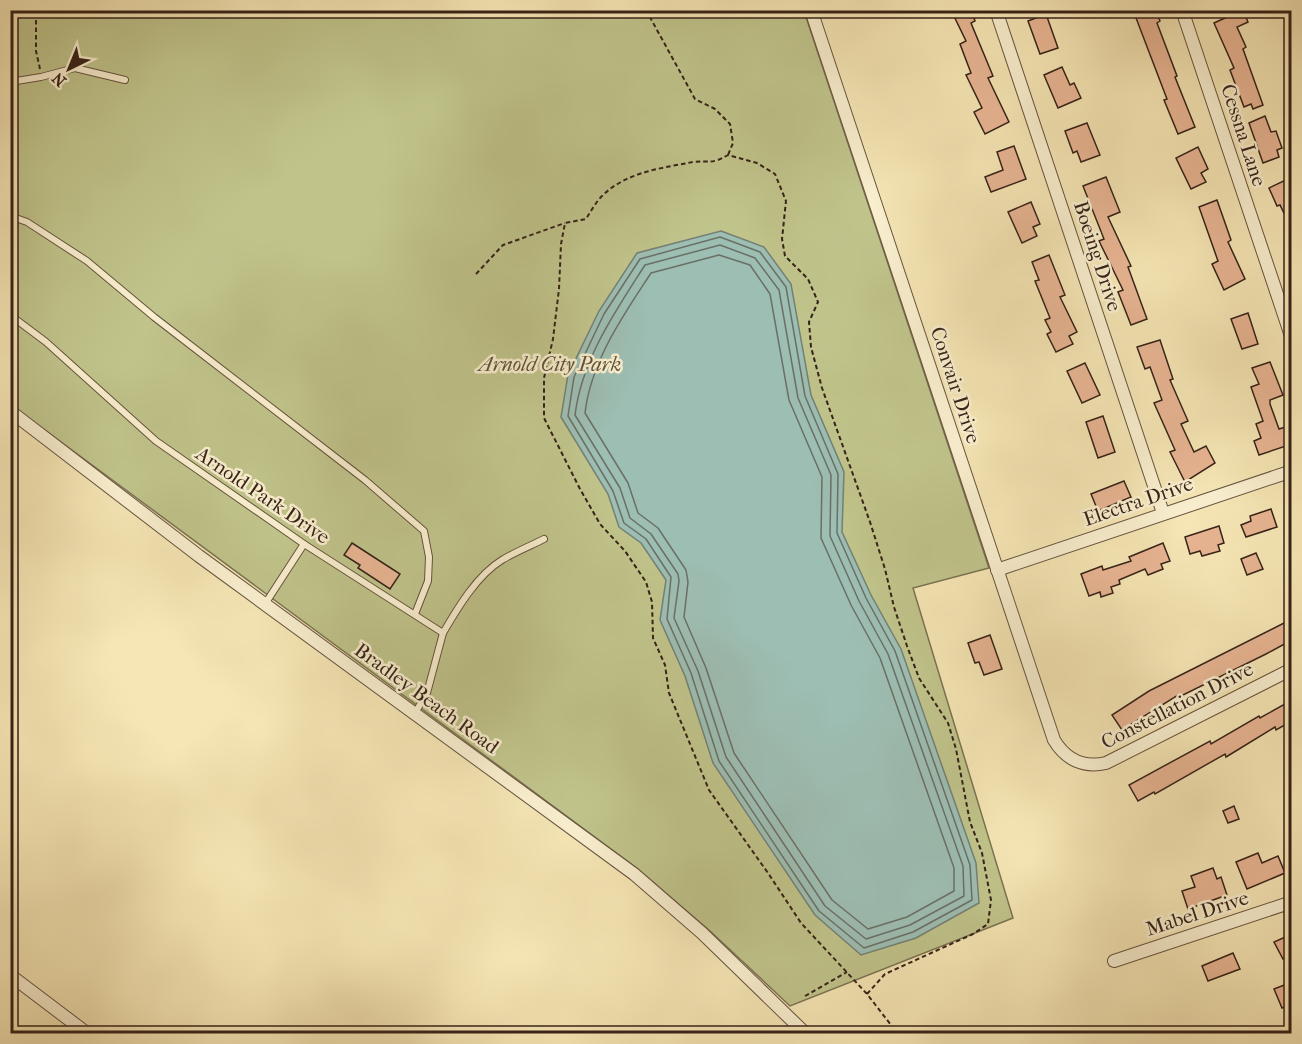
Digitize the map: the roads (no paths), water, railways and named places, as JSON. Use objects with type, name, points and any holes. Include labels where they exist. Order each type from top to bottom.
[{"type":"street","name":"Convair Drive","points":[[811,10],[1054,740],[1064,753],[1077,762]]},
{"type":"street","name":"Boeing Drive","points":[[996,10],[1163,513]]},
{"type":"street","name":"Cessna Lane","points":[[1182,10],[1292,339]]},
{"type":"street","name":"Bradley Beach Road","points":[[10,411],[199,556],[634,874],[702,933],[806,1034]]},
{"type":"street","name":"Electra Drive","points":[[997,570],[1292,471]]},
{"type":"street","name":"Constellation Drive","points":[[1077,762],[1092,765],[1106,763],[1292,669]]},
{"type":"street","name":"Mabel Drive","points":[[1114,961],[1292,902]]},
{"type":"street","points":[[10,975],[88,1034]]},
{"type":"lane","points":[[10,82],[75,68],[125,80]]},
{"type":"lane","points":[[10,216],[27,222],[87,261],[154,317],[365,480],[424,531],[429,556],[428,581],[415,614]]},
{"type":"lane","name":"Arnold Park Drive","points":[[10,315],[46,342],[156,441],[304,544],[442,633]]},
{"type":"lane","points":[[415,713],[427,693],[442,633],[460,604],[500,561],[544,538]]},
{"type":"lane","points":[[265,604],[304,544]]},
{"type":"water","points":[[721,231],[764,247],[791,284],[811,395],[844,472],[842,532],[871,595],[901,649],[976,863],[979,903],[916,938],[861,955],[815,915],[713,763],[685,676],[660,620],[666,580],[641,543],[619,527],[608,494],[561,417],[568,375],[599,311],[637,253]]},
{"type":"park label","name":"Arnold City Park","points":[[550,364]]}]
